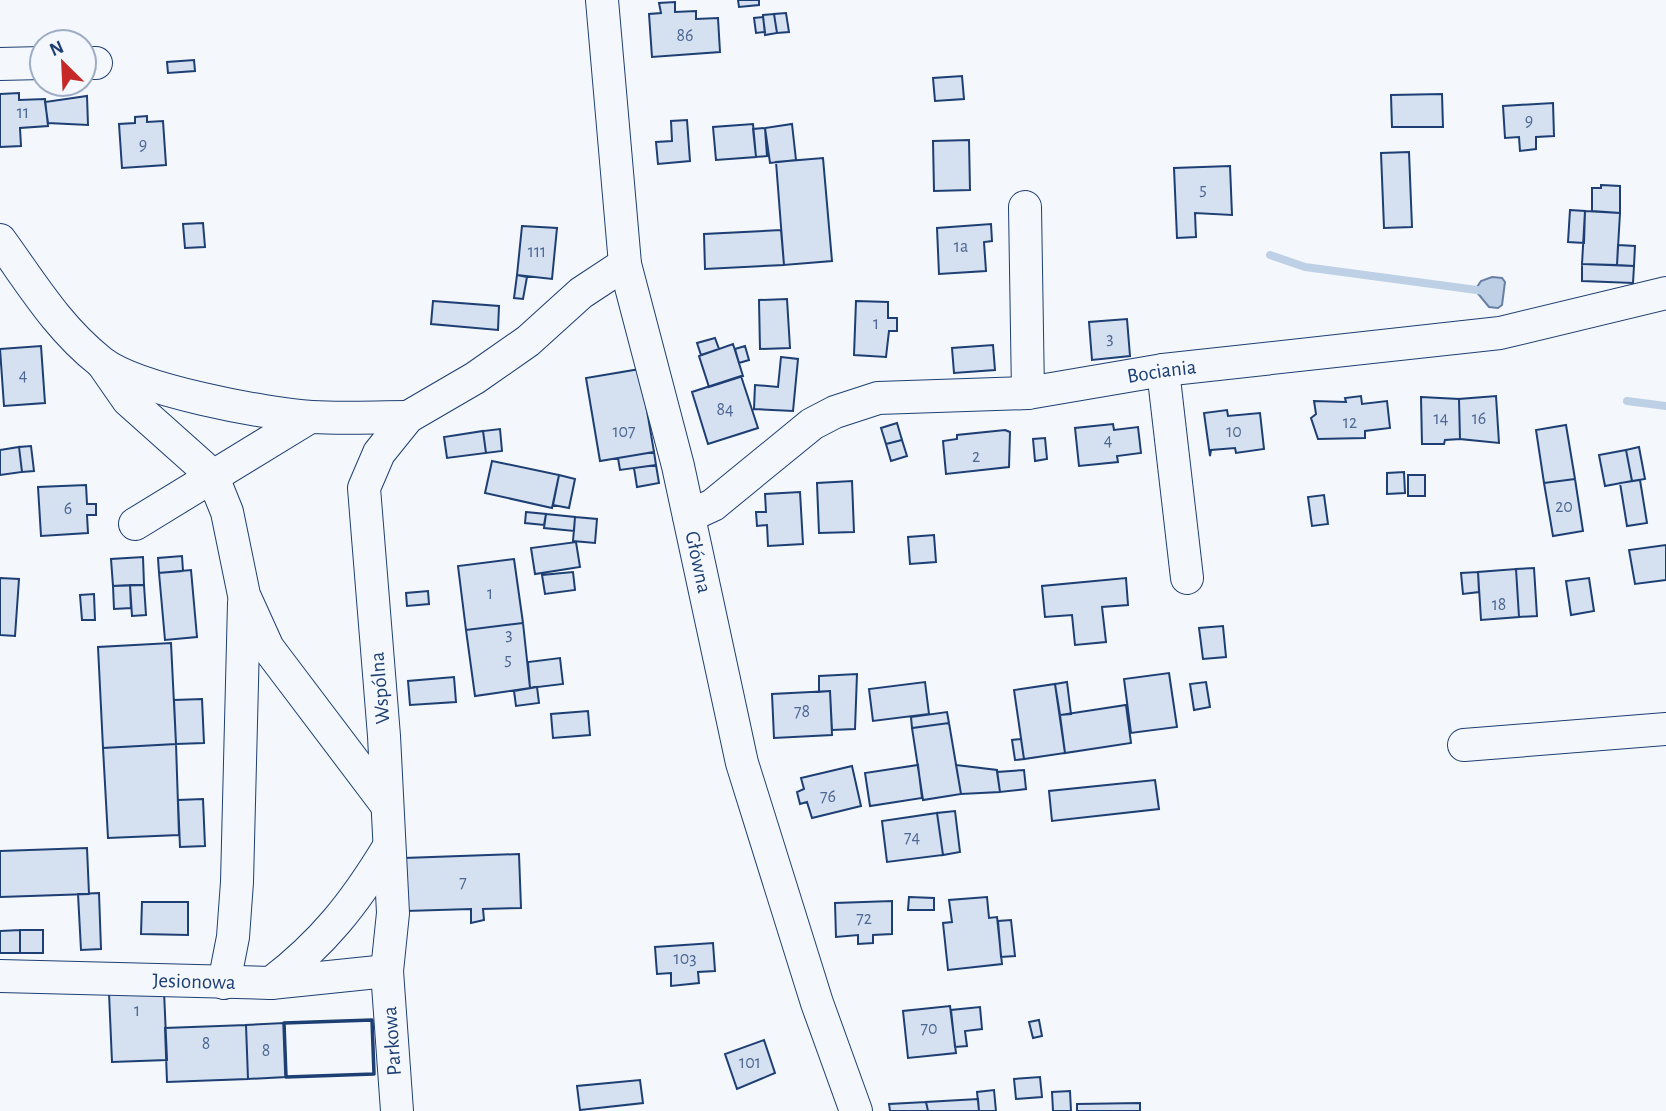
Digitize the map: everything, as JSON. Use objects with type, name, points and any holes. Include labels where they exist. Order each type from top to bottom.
[{"type":"street","name":"Główna","points":[[602,0],[625,264],[689,516],[742,763],[817,1003],[856,1111]]},
{"type":"street","points":[[0,64],[28,63]]},
{"type":"street","points":[[1026,207],[1028,393]]},
{"type":"street","points":[[0,240],[49,312],[103,364],[128,400],[212,475],[227,512],[244,595],[268,648],[386,804]]},
{"type":"street","name":"Wspólna","points":[[387,971],[393,913],[364,488],[379,453],[408,417],[475,378],[528,341],[581,293],[625,264]]},
{"type":"street","name":"Bociania","points":[[689,516],[713,505],[788,441],[835,412],[878,398],[1028,393],[1163,370],[1500,333],[1666,293]]},
{"type":"street","points":[[103,364],[180,394],[310,417],[408,417]]},
{"type":"street","points":[[1163,370],[1187,578]]},
{"type":"street","points":[[135,524],[310,417]]},
{"type":"street","points":[[224,983],[233,937],[237,882],[244,595]]},
{"type":"street","points":[[1464,746],[1666,729]]},
{"type":"street","points":[[271,983],[309,954],[339,920],[388,848]]},
{"type":"street","name":"Jesionowa","points":[[0,976],[271,983],[387,971]]},
{"type":"street","name":"Parkowa","points":[[387,971],[397,1111]]},
{"type":"water","points":[[1492,277],[1502,278],[1505,282],[1502,305],[1498,308],[1489,307],[1475,290],[1481,281]]},
{"type":"building","points":[[738,0],[759,0],[759,5],[739,7]]},
{"type":"building","points":[[675,2],[675,12],[696,11],[696,19],[718,18],[720,52],[652,57],[649,14],[661,13],[659,3]]},
{"type":"building","points":[[786,13],[789,32],[777,33],[774,14]]},
{"type":"building","points":[[774,14],[777,33],[765,35],[763,15]]},
{"type":"building","points":[[763,17],[765,32],[756,33],[754,18]]},
{"type":"building","points":[[194,60],[195,71],[168,73],[167,62]]},
{"type":"building","points":[[962,76],[964,99],[935,101],[933,78]]},
{"type":"building","points":[[19,93],[19,100],[45,99],[48,126],[20,128],[21,146],[0,147],[0,94]]},
{"type":"building","points":[[1442,94],[1443,127],[1392,127],[1391,95]]},
{"type":"building","points":[[87,98],[88,125],[48,123],[45,102]]},
{"type":"building","points":[[1553,103],[1554,136],[1536,137],[1536,149],[1520,151],[1519,137],[1505,138],[1503,106]]},
{"type":"building","points":[[147,116],[147,122],[163,121],[166,165],[122,168],[119,124],[135,123],[135,117]]},
{"type":"building","points":[[687,120],[690,161],[658,164],[656,142],[672,141],[671,121]]},
{"type":"building","points":[[753,124],[756,157],[716,160],[713,127]]},
{"type":"building","points":[[792,124],[796,160],[770,163],[765,128]]},
{"type":"building","points":[[765,128],[767,156],[756,157],[753,129]]},
{"type":"building","points":[[969,140],[970,190],[934,191],[933,141]]},
{"type":"building","points":[[1409,152],[1412,227],[1384,228],[1381,153]]},
{"type":"building","points":[[823,158],[832,261],[784,265],[776,162]]},
{"type":"building","points":[[1230,166],[1232,215],[1195,213],[1196,237],[1177,238],[1174,168]]},
{"type":"building","points":[[1601,185],[1620,186],[1620,213],[1592,211],[1592,188],[1601,188]]},
{"type":"building","points":[[1570,210],[1585,211],[1584,243],[1568,242]]},
{"type":"building","points":[[1585,211],[1620,213],[1617,265],[1582,264]]},
{"type":"building","points":[[203,223],[205,247],[185,248],[183,224]]},
{"type":"building","points":[[991,224],[992,241],[984,242],[986,271],[939,274],[937,228]]},
{"type":"building","points":[[522,226],[557,228],[552,279],[517,275]]},
{"type":"building","points":[[781,230],[784,265],[705,269],[704,234]]},
{"type":"building","points":[[1618,245],[1635,246],[1634,266],[1617,265]]},
{"type":"building","points":[[1582,264],[1634,266],[1633,283],[1582,281]]},
{"type":"building","points":[[517,275],[527,277],[523,299],[514,298]]},
{"type":"building","points":[[787,299],[790,348],[760,349],[759,300]]},
{"type":"building","points":[[433,301],[499,306],[498,330],[431,324]]},
{"type":"building","points":[[856,301],[888,302],[888,318],[897,318],[897,331],[889,331],[886,357],[854,355]]},
{"type":"building","points":[[1127,319],[1130,356],[1092,360],[1089,322]]},
{"type":"building","points":[[715,338],[719,349],[701,355],[697,343]]},
{"type":"building","points":[[733,344],[743,376],[709,387],[699,356]]},
{"type":"building","points":[[993,345],[995,370],[954,373],[952,348]]},
{"type":"building","points":[[41,346],[45,403],[4,406],[0,349]]},
{"type":"building","points":[[745,346],[749,360],[739,363],[735,349]]},
{"type":"building","points":[[781,357],[798,359],[793,411],[754,409],[755,385],[778,387]]},
{"type":"building","points":[[640,369],[654,452],[600,461],[586,378]]},
{"type":"building","points":[[741,376],[758,428],[708,444],[692,392]]},
{"type":"building","points":[[1361,396],[1362,404],[1387,401],[1390,428],[1365,431],[1365,438],[1318,439],[1311,418],[1316,414],[1314,401],[1346,402],[1345,398]]},
{"type":"building","points":[[1496,396],[1499,443],[1460,439],[1459,399]]},
{"type":"building","points":[[1421,397],[1459,399],[1460,439],[1445,440],[1444,444],[1422,444]]},
{"type":"building","points":[[1227,410],[1228,416],[1260,413],[1264,449],[1236,453],[1235,448],[1211,450],[1210,456],[1204,413]]},
{"type":"building","points":[[897,423],[902,440],[886,444],[881,428]]},
{"type":"building","points":[[1113,424],[1114,430],[1138,427],[1141,453],[1117,456],[1118,462],[1079,466],[1075,428]]},
{"type":"building","points":[[1566,425],[1575,479],[1544,483],[1536,430]]},
{"type":"building","points":[[500,429],[502,451],[486,453],[483,431]]},
{"type":"building","points":[[1005,430],[1010,432],[1009,467],[946,474],[943,441],[957,439],[957,435]]},
{"type":"building","points":[[483,431],[486,453],[447,458],[444,437]]},
{"type":"building","points":[[1045,438],[1047,459],[1035,461],[1033,439]]},
{"type":"building","points":[[902,440],[907,456],[891,461],[886,444]]},
{"type":"building","points":[[31,446],[34,471],[22,472],[19,447]]},
{"type":"building","points":[[19,447],[22,472],[0,475],[0,450]]},
{"type":"building","points":[[1639,447],[1645,479],[1632,481],[1626,450]]},
{"type":"building","points":[[1626,450],[1632,481],[1605,486],[1599,455]]},
{"type":"building","points":[[654,452],[656,465],[620,470],[618,458]]},
{"type":"building","points":[[492,461],[559,475],[552,508],[485,493]]},
{"type":"building","points":[[656,465],[659,483],[637,487],[634,468]]},
{"type":"building","points":[[1404,472],[1405,493],[1387,494],[1387,473]]},
{"type":"building","points":[[559,475],[575,479],[569,508],[553,505]]},
{"type":"building","points":[[1408,475],[1425,475],[1425,496],[1408,496]]},
{"type":"building","points":[[1575,479],[1583,531],[1553,536],[1544,483]]},
{"type":"building","points":[[1640,480],[1647,523],[1627,526],[1620,483]]},
{"type":"building","points":[[852,481],[854,532],[819,533],[817,483]]},
{"type":"building","points":[[86,485],[87,504],[96,504],[96,515],[87,515],[88,533],[41,536],[38,487]]},
{"type":"building","points":[[800,492],[803,544],[768,546],[767,525],[757,526],[756,512],[766,512],[765,494]]},
{"type":"building","points":[[1324,495],[1328,524],[1312,526],[1308,497]]},
{"type":"building","points":[[526,512],[546,514],[544,525],[525,523]]},
{"type":"building","points":[[546,514],[575,517],[574,531],[544,528]]},
{"type":"building","points":[[575,517],[597,519],[595,543],[573,541]]},
{"type":"building","points":[[934,535],[936,562],[910,564],[908,537]]},
{"type":"building","points":[[576,542],[580,567],[535,574],[531,548]]},
{"type":"building","points":[[1666,545],[1666,580],[1635,584],[1629,550]]},
{"type":"building","points":[[182,556],[183,571],[159,573],[158,558]]},
{"type":"building","points":[[143,557],[144,585],[113,586],[111,559]]},
{"type":"building","points":[[514,559],[523,623],[466,630],[458,566]]},
{"type":"building","points":[[1534,568],[1537,616],[1519,617],[1516,569]]},
{"type":"building","points":[[1516,569],[1519,617],[1481,620],[1478,572]]},
{"type":"building","points":[[191,570],[197,637],[165,640],[159,573]]},
{"type":"building","points":[[573,572],[575,590],[545,594],[542,575]]},
{"type":"building","points":[[1478,572],[1479,592],[1463,594],[1461,573]]},
{"type":"building","points":[[0,578],[19,579],[15,636],[0,635]]},
{"type":"building","points":[[1126,578],[1128,605],[1102,607],[1106,642],[1075,645],[1072,615],[1045,617],[1042,586]]},
{"type":"building","points":[[1589,578],[1594,611],[1571,615],[1566,581]]},
{"type":"building","points":[[130,585],[131,608],[114,609],[113,586]]},
{"type":"building","points":[[130,585],[144,585],[146,615],[132,616]]},
{"type":"building","points":[[428,591],[429,604],[407,606],[406,593]]},
{"type":"building","points":[[94,594],[95,620],[82,620],[80,595]]},
{"type":"building","points":[[523,623],[530,688],[475,696],[466,630]]},
{"type":"building","points":[[1223,626],[1226,657],[1203,659],[1199,628]]},
{"type":"building","points":[[171,643],[176,744],[103,748],[98,647]]},
{"type":"building","points":[[560,658],[563,684],[530,688],[528,662]]},
{"type":"building","points":[[1169,673],[1177,727],[1131,733],[1124,679]]},
{"type":"building","points":[[857,674],[855,729],[832,730],[830,691],[819,692],[819,676]]},
{"type":"building","points":[[454,677],[456,702],[410,705],[408,681]]},
{"type":"building","points":[[925,682],[929,714],[873,721],[869,689]]},
{"type":"building","points":[[1067,682],[1071,714],[1060,715],[1055,684]]},
{"type":"building","points":[[1206,682],[1210,707],[1194,710],[1190,684]]},
{"type":"building","points":[[1055,684],[1065,753],[1024,759],[1014,690]]},
{"type":"building","points":[[537,687],[539,703],[516,706],[514,691]]},
{"type":"building","points":[[830,691],[832,735],[774,738],[772,694]]},
{"type":"building","points":[[202,699],[204,743],[176,744],[174,700]]},
{"type":"building","points":[[1126,705],[1131,743],[1065,753],[1060,715]]},
{"type":"building","points":[[588,711],[590,735],[553,738],[551,714]]},
{"type":"building","points":[[947,712],[949,723],[912,728],[911,717]]},
{"type":"building","points":[[949,723],[961,794],[923,800],[912,728]]},
{"type":"building","points":[[1021,739],[1024,759],[1015,760],[1012,740]]},
{"type":"building","points":[[176,744],[179,835],[108,838],[103,748]]},
{"type":"building","points":[[918,765],[922,798],[870,806],[865,773]]},
{"type":"building","points":[[956,765],[997,770],[1000,792],[961,794]]},
{"type":"building","points":[[852,766],[861,806],[812,818],[807,802],[800,804],[797,792],[804,789],[801,778]]},
{"type":"building","points":[[1024,770],[1026,789],[1000,792],[997,772]]},
{"type":"building","points":[[1155,780],[1159,809],[1052,821],[1049,791]]},
{"type":"building","points":[[203,799],[205,846],[180,847],[178,800]]},
{"type":"building","points":[[955,811],[960,852],[943,855],[937,813]]},
{"type":"building","points":[[937,813],[943,855],[887,862],[882,821]]},
{"type":"building","points":[[87,848],[89,894],[0,897],[0,851]]},
{"type":"building","points":[[519,854],[521,908],[483,909],[484,920],[471,923],[471,909],[406,911],[404,858]]},
{"type":"building","points":[[99,893],[101,949],[81,950],[78,894]]},
{"type":"building","points":[[909,897],[934,898],[934,910],[908,910]]},
{"type":"building","points":[[987,897],[989,918],[997,917],[1002,964],[948,970],[943,923],[952,922],[949,900]]},
{"type":"building","points":[[892,901],[892,934],[873,935],[873,943],[858,944],[858,935],[836,937],[835,903]]},
{"type":"building","points":[[142,902],[188,902],[188,935],[141,934]]},
{"type":"building","points":[[1011,920],[1015,956],[1001,957],[998,921]]},
{"type":"building","points":[[20,930],[20,953],[0,953],[0,931]]},
{"type":"building","points":[[20,930],[43,930],[43,953],[20,953]]},
{"type":"building","points":[[713,943],[715,971],[698,972],[699,983],[671,986],[671,973],[657,974],[655,947]]},
{"type":"building","points":[[164,991],[167,1060],[112,1062],[109,993]]},
{"type":"building","points":[[950,1006],[956,1053],[908,1058],[903,1011]]},
{"type":"building","points":[[980,1007],[982,1029],[965,1031],[967,1046],[955,1047],[951,1010]]},
{"type":"building","points":[[1039,1020],[1042,1036],[1033,1038],[1029,1022]]},
{"type":"building","points":[[284,1023],[286,1077],[248,1079],[246,1025]]},
{"type":"building","points":[[246,1025],[248,1079],[167,1082],[165,1028]]},
{"type":"building","points":[[764,1040],[775,1073],[737,1089],[725,1054]]},
{"type":"building","points":[[1040,1077],[1042,1097],[1016,1099],[1014,1079]]},
{"type":"building","points":[[640,1080],[643,1103],[580,1110],[577,1086]]},
{"type":"building","points":[[994,1090],[996,1111],[979,1111],[977,1092]]},
{"type":"building","points":[[1070,1091],[1071,1111],[1053,1111],[1052,1092]]},
{"type":"building","points":[[978,1099],[979,1111],[928,1111],[926,1102]]},
{"type":"building","points":[[926,1102],[928,1111],[890,1111],[889,1104]]},
{"type":"building","points":[[1140,1103],[1140,1111],[1077,1111],[1077,1104]]},
{"type":"waterway","points":[[1270,255],[1305,267],[1484,291]]},
{"type":"waterway","points":[[1627,401],[1666,406]]},
{"type":"wall","points":[[372,1020],[374,1074],[286,1077],[284,1023],[372,1020]]}]
